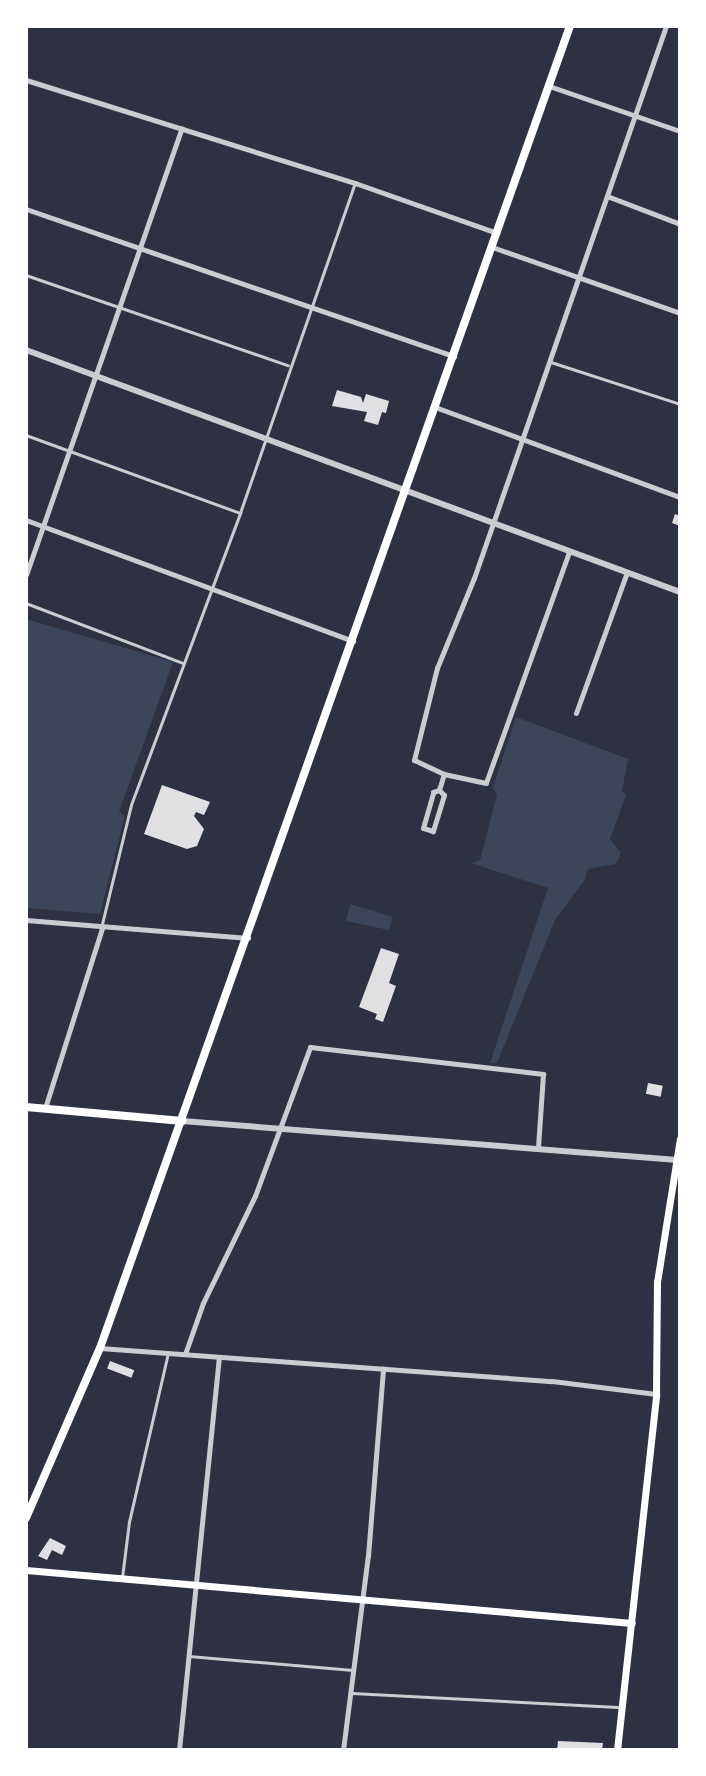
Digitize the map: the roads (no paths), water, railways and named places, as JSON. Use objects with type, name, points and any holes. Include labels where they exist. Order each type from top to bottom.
[{"type":"main road","points":[[26,1518],[100,1348],[407,492],[570,26]]},
{"type":"main road","points":[[26,1107],[182,1121]]},
{"type":"main road","points":[[617,1750],[656,1394],[657,1282],[680,1139]]},
{"type":"main road","points":[[26,1570],[632,1623]]},
{"type":"street","points":[[569,552],[486,783],[444,774],[414,760],[437,668],[522,441],[666,26]]},
{"type":"street","points":[[26,80],[355,183],[497,233]]},
{"type":"street","points":[[549,86],[680,131]]},
{"type":"street","points":[[26,575],[182,128]]},
{"type":"street","points":[[607,196],[680,224]]},
{"type":"street","points":[[26,209],[454,356]]},
{"type":"street","points":[[492,247],[680,313]]},
{"type":"street","points":[[26,350],[680,592]]},
{"type":"street","points":[[435,407],[680,497]]},
{"type":"street","points":[[26,520],[353,641]]},
{"type":"street","points":[[576,713],[627,572]]},
{"type":"street","points":[[439,790],[444,774]]},
{"type":"street","points":[[439,790],[444,795],[433,831],[423,828],[433,792],[439,790]]},
{"type":"street","points":[[26,920],[248,938]]},
{"type":"street","points":[[45,1108],[102,928]]},
{"type":"street","points":[[185,1354],[203,1303],[282,1129],[310,1047],[543,1074],[538,1149]]},
{"type":"street","points":[[182,1121],[678,1160]]},
{"type":"street","points":[[100,1348],[383,1369],[656,1394]]},
{"type":"street","points":[[178,1750],[219,1357]]},
{"type":"street","points":[[343,1750],[362,1600],[383,1369]]},
{"type":"lane","points":[[102,928],[131,805],[240,513],[289,365],[355,183]]},
{"type":"lane","points":[[26,275],[289,365]]},
{"type":"lane","points":[[548,361],[680,404]]},
{"type":"lane","points":[[26,435],[240,513]]},
{"type":"lane","points":[[26,603],[185,663]]},
{"type":"lane","points":[[122,1578],[129,1522],[168,1353]]},
{"type":"lane","points":[[189,1656],[352,1670]]},
{"type":"lane","points":[[349,1692],[622,1707]]}]
